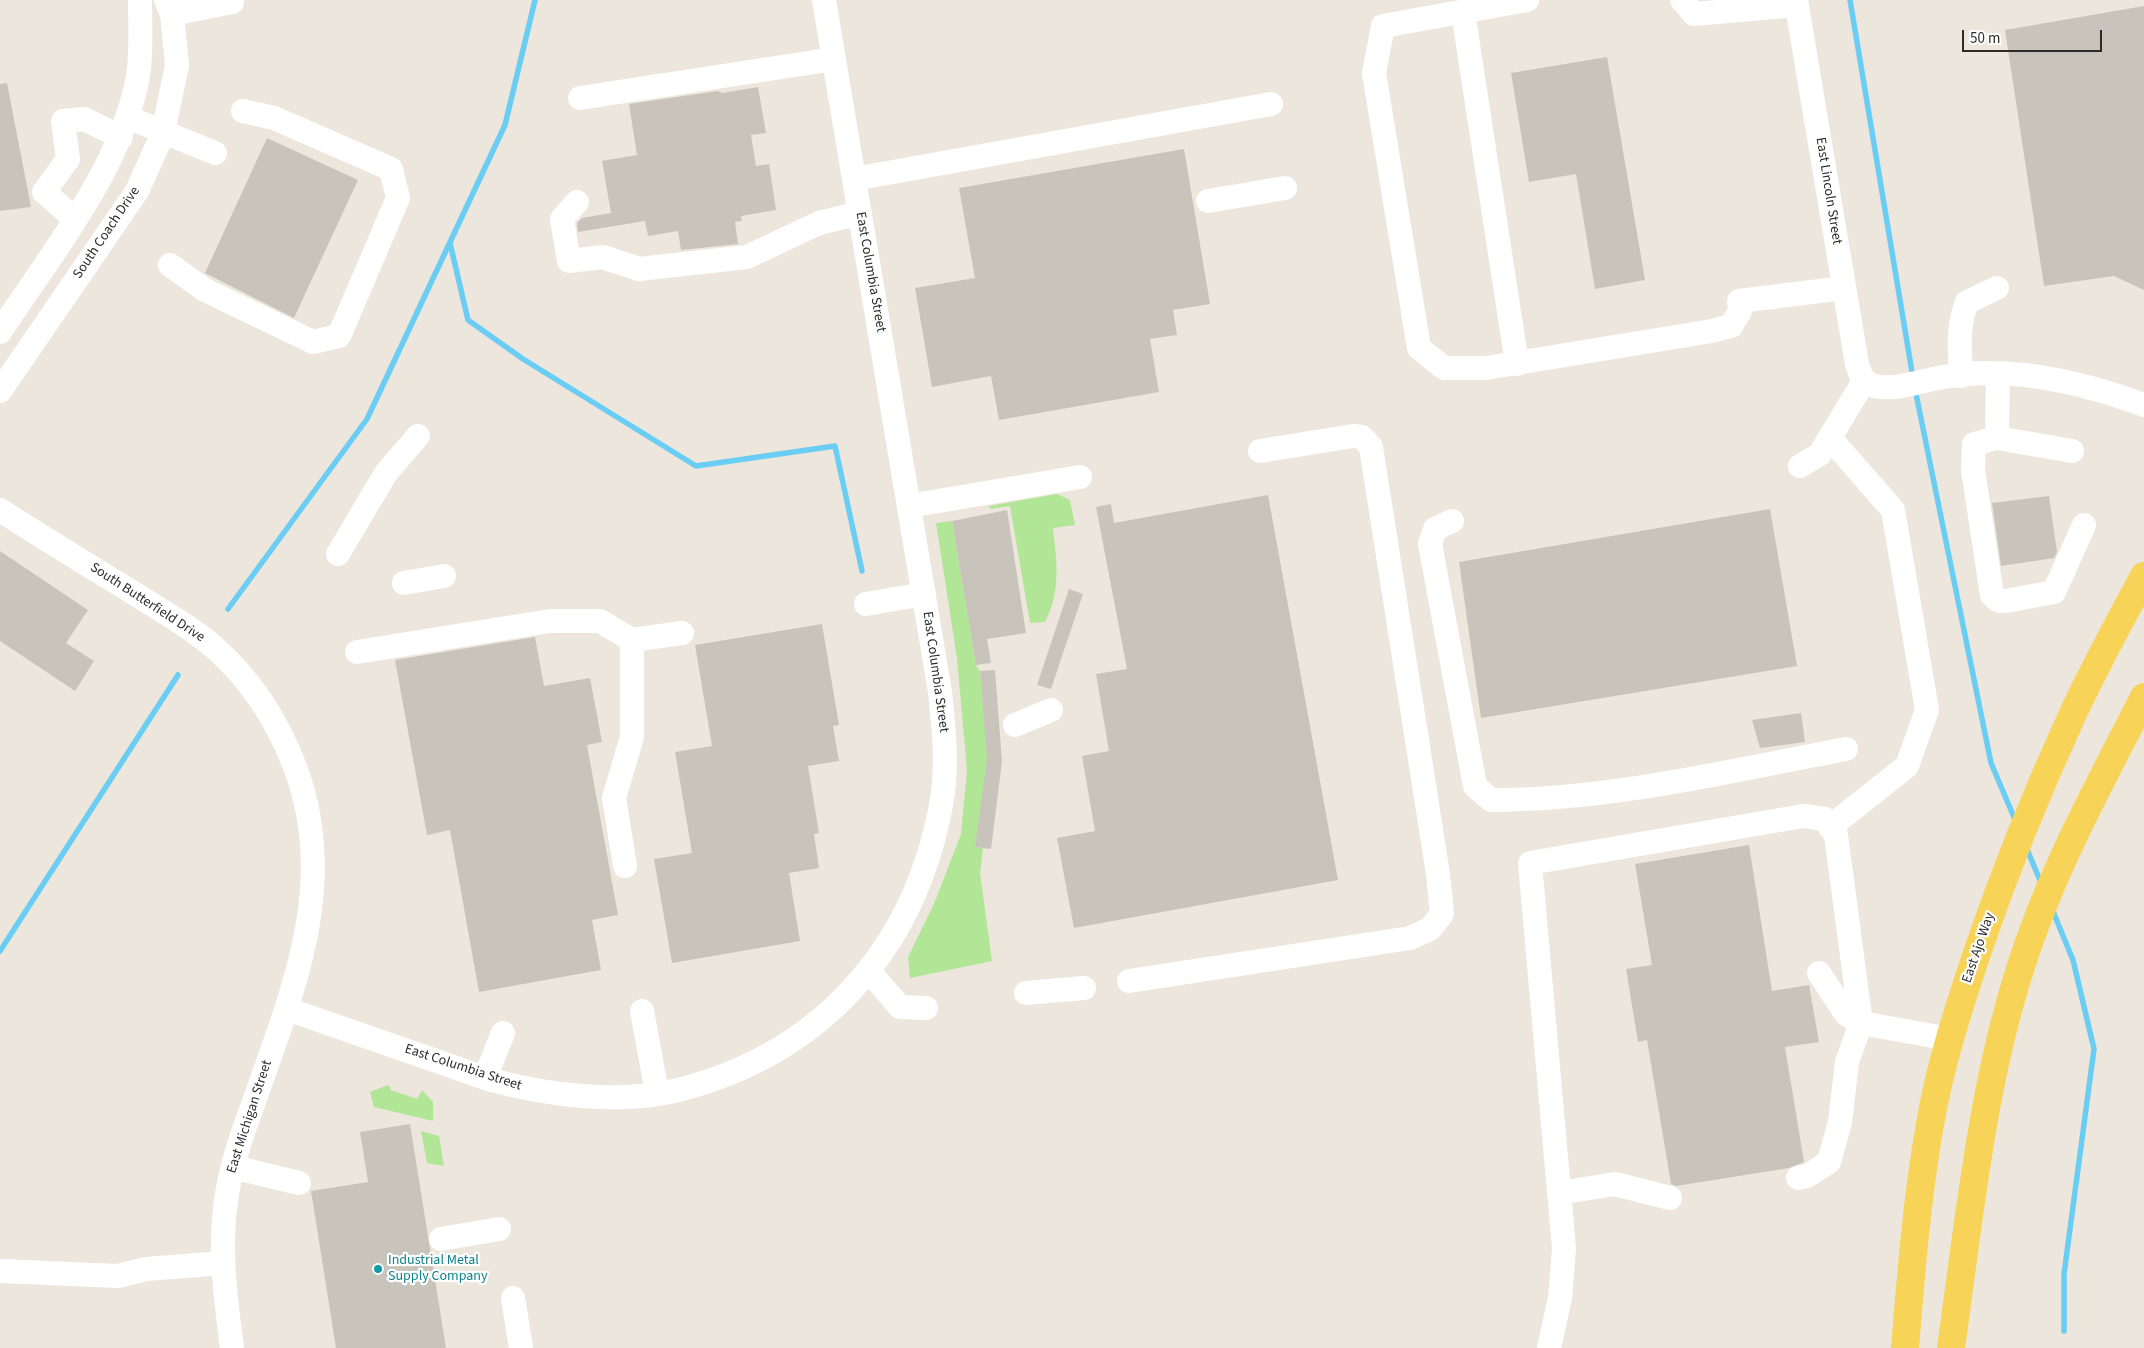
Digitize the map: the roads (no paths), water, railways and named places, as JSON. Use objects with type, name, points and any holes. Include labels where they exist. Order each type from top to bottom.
[{"type":"main road","name":"East Ajo Way","points":[[1905,1348],[1920,1195],[1930,1123],[1950,1039],[1967,981],[2006,870],[2034,799],[2072,717],[2144,576]]},
{"type":"main road","points":[[1951,1348],[1983,1126],[1994,1065],[2012,995],[2034,927],[2062,862],[2144,697]]},
{"type":"street","points":[[0,332],[75,219],[124,127],[138,75],[140,0]]},
{"type":"street","name":"East Columbia Street","points":[[287,1009],[485,1078],[523,1089],[592,1097],[657,1093],[672,1091],[723,1076],[787,1043],[833,1010],[869,971],[895,934],[914,897],[931,852],[942,803],[944,728],[924,594],[824,0]]},
{"type":"street","points":[[1527,0],[1383,26],[1374,72],[1419,348],[1444,368],[1486,368],[1517,364],[1712,331],[1731,326],[1740,311],[1739,301],[1844,288]]},
{"type":"street","points":[[1682,0],[1694,14],[1796,3]]},
{"type":"street","points":[[169,7],[232,2]]},
{"type":"street","name":"East Lincoln Street","points":[[1796,3],[1859,388]]},
{"type":"street","name":"South Coach Drive","points":[[0,391],[137,191],[163,132],[177,65],[169,7]]},
{"type":"street","points":[[1463,12],[1517,364]]},
{"type":"street","points":[[580,98],[834,59]]},
{"type":"street","points":[[854,179],[1271,104]]},
{"type":"street","points":[[170,265],[205,290],[313,342],[338,336],[398,198],[391,169],[274,118],[242,111]]},
{"type":"street","points":[[75,219],[44,192],[68,159],[63,121],[84,119],[163,132],[215,153]]},
{"type":"street","points":[[1208,201],[1285,188]]},
{"type":"street","points":[[577,202],[562,219],[569,261],[603,257],[639,269],[748,257],[819,224],[860,213]]},
{"type":"street","points":[[1951,377],[1960,318],[1967,302],[1997,288]]},
{"type":"street","points":[[1997,438],[1998,374]]},
{"type":"street","points":[[1800,466],[1820,454],[1859,388],[1897,386],[1951,377],[1998,374],[2069,381],[2144,405]]},
{"type":"street","points":[[338,554],[386,473],[418,436]]},
{"type":"street","points":[[1129,981],[1410,938],[1430,929],[1442,914],[1438,874],[1371,447],[1362,437],[1353,436],[1260,451]]},
{"type":"street","points":[[1830,438],[1893,510],[1927,710],[1907,766],[1830,827]]},
{"type":"street","points":[[2072,451],[1997,438],[1974,444],[1973,470],[1992,595],[1999,601],[2006,601],[2054,592],[2084,525]]},
{"type":"street","points":[[909,506],[1080,477]]},
{"type":"street","name":"South Butterfield Drive","points":[[0,510],[193,631],[216,649],[235,668],[256,692],[273,717],[301,781],[307,806],[313,849],[314,879],[308,933],[287,1009]]},
{"type":"street","points":[[1452,521],[1435,529],[1430,544],[1475,786],[1491,800],[1527,800],[1642,787],[1846,749]]},
{"type":"street","points":[[404,583],[444,576]]},
{"type":"street","points":[[866,604],[924,594]]},
{"type":"street","points":[[357,652],[550,621],[600,622],[632,640],[682,633]]},
{"type":"street","points":[[624,866],[614,798],[632,737],[632,640]]},
{"type":"street","points":[[1015,726],[1051,710]]},
{"type":"street","points":[[1549,1348],[1560,1298],[1564,1248],[1530,863],[1803,816],[1825,819],[1836,835],[1861,1022],[1847,1062],[1840,1122],[1829,1162],[1807,1176],[1798,1178]]},
{"type":"street","points":[[869,971],[900,1007],[926,1008]]},
{"type":"street","points":[[1819,973],[1846,1014],[1861,1022],[1950,1039]]},
{"type":"street","points":[[1026,993],[1084,988]]},
{"type":"street","name":"East Michigan Street","points":[[232,1348],[223,1263],[223,1229],[228,1189],[238,1146],[287,1009]]},
{"type":"street","points":[[642,1011],[657,1093]]},
{"type":"street","points":[[485,1078],[503,1033]]},
{"type":"street","points":[[233,1167],[298,1183]]},
{"type":"street","points":[[1559,1193],[1615,1184],[1670,1198]]},
{"type":"street","points":[[441,1239],[499,1229]]},
{"type":"street","points":[[1,1271],[118,1276],[146,1269],[223,1263]]},
{"type":"street","points":[[513,1298],[521,1348]]},
{"type":"waterway","points":[[228,609],[367,419],[505,125],[535,0]]},
{"type":"waterway","points":[[1850,0],[1913,378]]},
{"type":"waterway","points":[[450,243],[468,320],[523,359],[696,466],[835,446],[862,571]]},
{"type":"waterway","points":[[1915,389],[1991,763],[2016,822]]},
{"type":"waterway","points":[[0,951],[178,675]]},
{"type":"waterway","points":[[2026,847],[2042,885]]},
{"type":"waterway","points":[[2052,909],[2073,960],[2094,1049],[2064,1274],[2064,1331]]},
{"type":"place","name":"Industrial Metal Supply Company","points":[[378,1269]]}]
